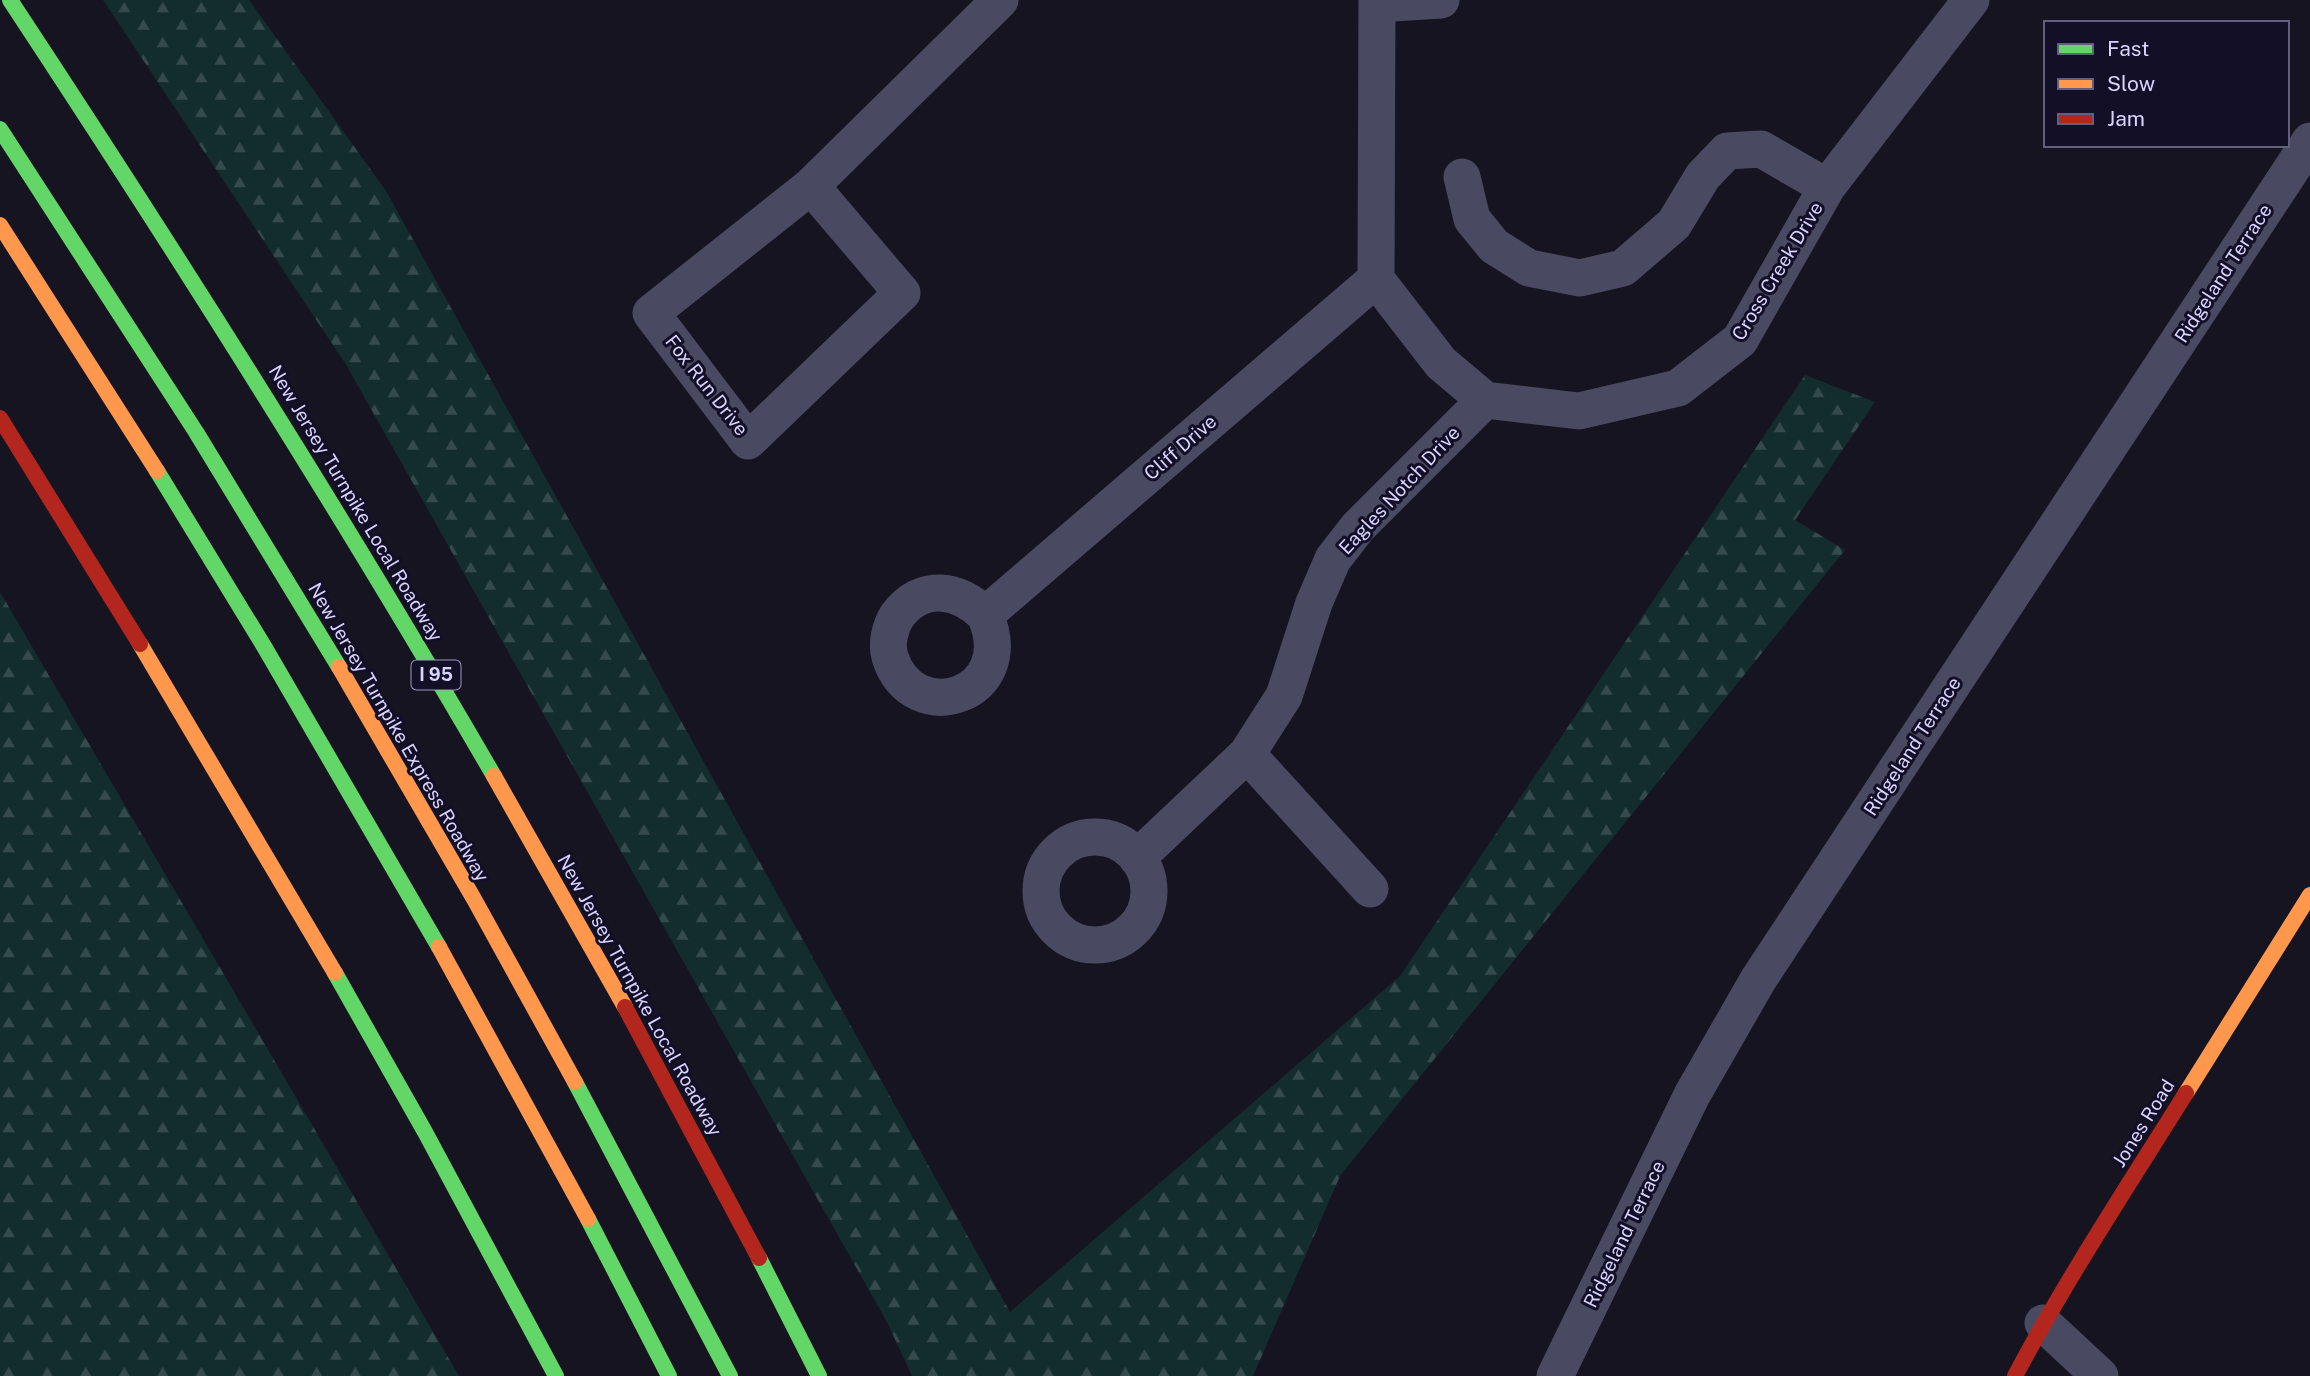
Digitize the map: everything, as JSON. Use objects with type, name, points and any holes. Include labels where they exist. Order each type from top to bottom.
[{"type":"main road","name":"New Jersey Turnpike Local Roadway","points":[[10,0],[232,341],[416,640],[587,940],[709,1165],[818,1376]]},
{"type":"main road","name":"New Jersey Turnpike Express Roadway","points":[[0,129],[124,317],[426,816],[613,1152],[730,1376]]},
{"type":"main road","points":[[0,225],[164,481],[337,767],[499,1055],[669,1376]]},
{"type":"main road","points":[[0,418],[122,612],[291,897],[556,1376]]},
{"type":"main road","name":"Jones Road","points":[[2015,1376],[2043,1323],[2310,895]]},
{"type":"street","name":"Fox Run Drive","points":[[811,186],[902,293],[748,441],[652,313],[811,186],[1000,0]]},
{"type":"street","points":[[1441,0],[1377,2],[1376,279],[1441,363],[1485,400]]},
{"type":"street","name":"Cross Creek Drive","points":[[1485,400],[1579,411],[1678,388],[1740,340],[1827,187],[1971,0]]},
{"type":"street","name":"Ridgeland Terrace","points":[[1555,1376],[1692,1094],[1758,980],[2310,141]]},
{"type":"street","points":[[1462,177],[1472,219],[1493,246],[1530,268],[1580,278],[1623,268],[1674,224],[1703,176],[1727,151],[1761,149],[1827,187]]},
{"type":"street","name":"Cliff Drive","points":[[985,615],[1376,279]]},
{"type":"street","name":"Eagles Notch Drive","points":[[1137,858],[1247,754],[1284,696],[1314,603],[1333,559],[1358,527],[1485,400]]},
{"type":"street","points":[[1247,754],[1370,889]]},
{"type":"street","points":[[2043,1323],[2100,1376]]},
{"type":"green space","points":[[103,0],[249,0],[386,191],[1010,1312],[1400,976],[1805,375],[1875,402],[1795,520],[1845,550],[1340,1176],[1253,1376],[912,1376],[887,1322],[345,363]]},
{"type":"green space","points":[[0,592],[459,1376],[0,1376]]},
{"type":"traffic: fast","points":[[10,0],[258,385],[494,776]]},
{"type":"traffic: fast","points":[[0,129],[196,432],[339,667]]},
{"type":"traffic: fast","points":[[157,471],[265,648],[439,947]]},
{"type":"traffic: fast","points":[[335,973],[425,1132],[556,1376]]},
{"type":"traffic: fast","points":[[575,1082],[730,1376]]},
{"type":"traffic: fast","points":[[588,1219],[669,1376]]},
{"type":"traffic: fast","points":[[759,1258],[819,1376]]},
{"type":"traffic: slow","points":[[0,225],[157,471]]},
{"type":"traffic: slow","points":[[140,644],[335,973]]},
{"type":"traffic: slow","points":[[339,667],[474,899],[575,1082]]},
{"type":"traffic: slow","points":[[494,776],[625,1007]]},
{"type":"traffic: slow","points":[[2186,1093],[2310,895]]},
{"type":"traffic: slow","points":[[439,947],[588,1219]]},
{"type":"traffic: jam","points":[[0,418],[140,644]]},
{"type":"traffic: jam","points":[[625,1007],[759,1258]]},
{"type":"traffic: jam","points":[[2015,1376],[2077,1268],[2186,1093]]}]
